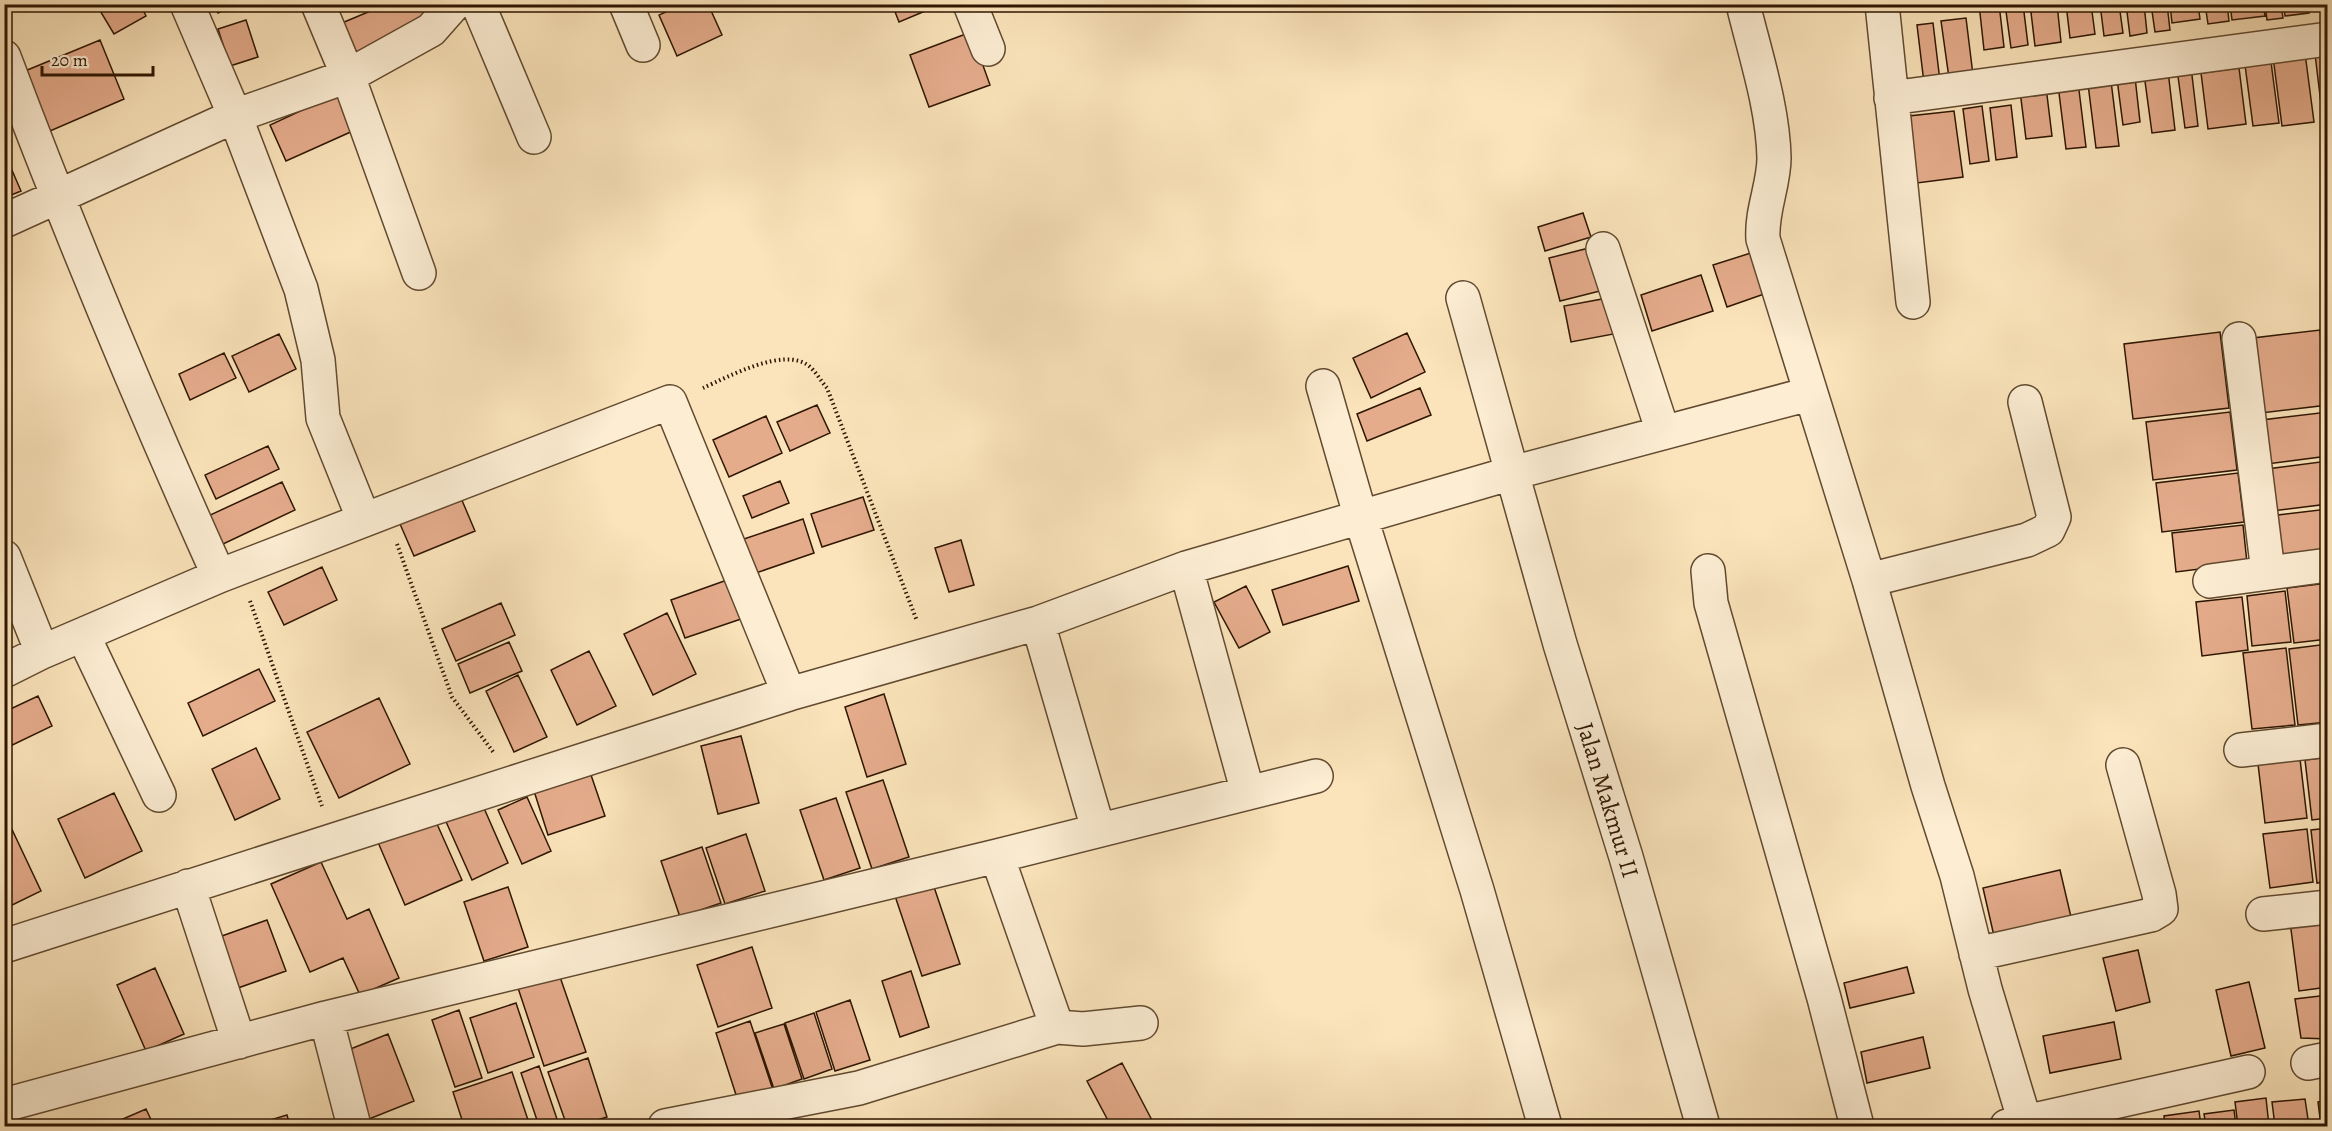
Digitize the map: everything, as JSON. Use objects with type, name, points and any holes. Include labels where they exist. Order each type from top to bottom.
[{"type":"street","points":[[187,4],[235,117],[301,289],[318,360],[323,418],[375,517]]},
{"type":"street","points":[[318,4],[348,76],[419,273]]},
{"type":"street","points":[[4,222],[235,117],[348,76],[431,30],[454,4]]},
{"type":"street","points":[[478,4],[534,137]]},
{"type":"street","points":[[626,4],[643,45]]},
{"type":"street","points":[[970,4],[988,49]]},
{"type":"street","points":[[1743,4],[1774,144],[1771,181],[1763,216],[1762,239],[1869,580],[1928,786],[1957,876],[2016,1124],[2248,1072]]},
{"type":"street","points":[[1882,4],[1913,302]]},
{"type":"street","points":[[1891,98],[2328,39]]},
{"type":"street","points":[[4,57],[57,199],[140,399],[229,573]]},
{"type":"street","points":[[1603,249],[1664,432]]},
{"type":"street","name":"Jalan Makmur II","points":[[1463,298],[1560,644],[1626,857],[1703,1126]]},
{"type":"street","points":[[2239,339],[2268,572]]},
{"type":"street","points":[[1323,386],[1360,518],[1478,890],[1545,1126]]},
{"type":"street","points":[[4,946],[789,694],[1038,623],[1186,568],[1512,474],[1809,394]]},
{"type":"street","points":[[4,671],[42,652],[229,573],[670,402],[789,694]]},
{"type":"street","points":[[1869,580],[2027,540],[2048,530],[2054,517],[2025,402]]},
{"type":"street","points":[[4,557],[42,652]]},
{"type":"street","points":[[2210,581],[2328,565]]},
{"type":"street","points":[[1186,568],[1248,793]]},
{"type":"street","points":[[1708,570],[1711,603],[1824,998],[1857,1126]]},
{"type":"street","points":[[1038,623],[1098,829]]},
{"type":"street","points":[[83,635],[159,795]]},
{"type":"street","points":[[2241,750],[2328,740]]},
{"type":"street","points":[[1976,954],[2151,915],[2161,909],[2159,894],[2123,765]]},
{"type":"street","points":[[4,1105],[326,1018],[997,856],[1316,776]]},
{"type":"street","points":[[997,856],[1057,1027]]},
{"type":"street","points":[[188,886],[238,1042]]},
{"type":"street","points":[[2263,914],[2328,908]]},
{"type":"street","points":[[326,1018],[354,1126]]},
{"type":"street","points":[[665,1126],[859,1088],[1057,1027],[1083,1029],[1141,1023]]},
{"type":"path","points":[[670,402],[754,366],[790,358],[808,365],[827,388],[929,653]]},
{"type":"path","points":[[375,517],[452,697],[490,747],[507,785]]},
{"type":"path","points":[[229,573],[333,839]]},
{"type":"building","points":[[96,4],[140,4],[146,16],[114,34]]},
{"type":"building","points":[[214,4],[237,4],[218,13]]},
{"type":"building","points":[[387,4],[424,4],[431,22],[355,54],[342,23]]},
{"type":"building","points":[[683,4],[708,4],[722,35],[677,56],[659,15]]},
{"type":"building","points":[[892,4],[942,4],[899,22]]},
{"type":"building","points":[[1938,4],[1964,4],[1964,9],[1939,11]]},
{"type":"building","points":[[1979,4],[1999,4],[2004,47],[1984,50]]},
{"type":"building","points":[[2005,4],[2023,4],[2028,45],[2011,48]]},
{"type":"building","points":[[2030,4],[2057,4],[2061,42],[2035,46]]},
{"type":"building","points":[[2066,4],[2091,4],[2095,34],[2070,38]]},
{"type":"building","points":[[2100,4],[2119,4],[2123,33],[2104,36]]},
{"type":"building","points":[[2126,4],[2144,4],[2147,33],[2130,36]]},
{"type":"building","points":[[2151,4],[2167,4],[2170,30],[2155,32]]},
{"type":"building","points":[[2170,4],[2198,4],[2200,19],[2172,23]]},
{"type":"building","points":[[2205,4],[2227,4],[2229,21],[2208,24]]},
{"type":"building","points":[[2230,4],[2263,4],[2265,16],[2232,20]]},
{"type":"building","points":[[2265,4],[2281,4],[2283,18],[2267,20]]},
{"type":"building","points":[[2284,4],[2308,4],[2309,13],[2285,16]]},
{"type":"building","points":[[1966,18],[1973,75],[1949,78],[1941,21]]},
{"type":"building","points":[[246,20],[258,57],[230,66],[218,29]]},
{"type":"building","points":[[1933,23],[1940,81],[1924,83],[1917,25]]},
{"type":"building","points":[[971,32],[990,85],[929,107],[910,55]]},
{"type":"building","points":[[100,40],[124,99],[50,131],[25,71]]},
{"type":"building","points":[[2305,53],[2314,122],[2282,126],[2273,57]]},
{"type":"building","points":[[2328,53],[2328,103],[2321,104],[2315,54]]},
{"type":"building","points":[[2271,62],[2279,123],[2253,126],[2245,65]]},
{"type":"building","points":[[2191,67],[2198,126],[2185,128],[2177,69]]},
{"type":"building","points":[[2239,68],[2246,124],[2208,129],[2201,73]]},
{"type":"building","points":[[2168,71],[2175,130],[2152,133],[2144,74]]},
{"type":"building","points":[[2135,77],[2140,122],[2123,125],[2117,79]]},
{"type":"building","points":[[2111,81],[2119,146],[2096,148],[2088,84]]},
{"type":"building","points":[[2078,82],[2086,147],[2066,149],[2058,85]]},
{"type":"building","points":[[2046,87],[2052,136],[2026,139],[2020,91]]},
{"type":"building","points":[[339,93],[355,130],[286,161],[270,125]]},
{"type":"building","points":[[2011,105],[2017,157],[1996,160],[1990,108]]},
{"type":"building","points":[[1982,106],[1989,161],[1970,164],[1963,109]]},
{"type":"building","points":[[1954,111],[1963,177],[1917,183],[1909,116]]},
{"type":"building","points":[[8,161],[21,191],[4,198],[4,163]]},
{"type":"building","points":[[1583,213],[1591,237],[1545,251],[1538,227]]},
{"type":"building","points":[[1593,247],[1604,290],[1560,301],[1549,258]]},
{"type":"building","points":[[1754,252],[1767,293],[1727,307],[1713,265]]},
{"type":"building","points":[[1701,275],[1713,311],[1652,331],[1641,295]]},
{"type":"building","points":[[1613,297],[1619,333],[1571,342],[1564,306]]},
{"type":"building","points":[[2320,330],[2328,405],[2261,413],[2253,338]]},
{"type":"building","points":[[2220,332],[2229,408],[2133,419],[2124,344]]},
{"type":"building","points":[[1407,333],[1425,372],[1371,398],[1353,358]]},
{"type":"building","points":[[279,334],[296,369],[249,392],[232,356]]},
{"type":"building","points":[[224,353],[236,378],[190,400],[179,374]]},
{"type":"building","points":[[1420,388],[1431,415],[1367,441],[1357,414]]},
{"type":"building","points":[[817,405],[830,433],[790,451],[777,422]]},
{"type":"building","points":[[2230,412],[2237,470],[2153,480],[2146,422]]},
{"type":"building","points":[[2328,412],[2328,456],[2267,464],[2262,420]]},
{"type":"building","points":[[766,416],[782,453],[729,477],[713,440]]},
{"type":"building","points":[[268,446],[279,469],[216,499],[205,475]]},
{"type":"building","points":[[2328,461],[2328,504],[2272,511],[2267,469]]},
{"type":"building","points":[[2238,473],[2244,522],[2162,532],[2156,483]]},
{"type":"building","points":[[780,481],[789,503],[752,518],[743,496]]},
{"type":"building","points":[[282,482],[295,510],[221,545],[208,516]]},
{"type":"building","points":[[863,497],[874,530],[822,547],[811,514]]},
{"type":"building","points":[[461,498],[475,531],[414,556],[400,524]]},
{"type":"building","points":[[2328,509],[2328,555],[2275,561],[2270,516]]},
{"type":"building","points":[[803,519],[814,553],[753,574],[741,540]]},
{"type":"building","points":[[2243,525],[2247,563],[2176,572],[2172,533]]},
{"type":"building","points":[[961,540],[974,585],[949,592],[935,548]]},
{"type":"building","points":[[1348,566],[1359,601],[1283,625],[1272,590]]},
{"type":"building","points":[[322,567],[337,600],[284,625],[268,592]]},
{"type":"building","points":[[727,580],[741,619],[685,638],[671,600]]},
{"type":"building","points":[[2328,583],[2328,639],[2294,643],[2287,588]]},
{"type":"building","points":[[1246,586],[1270,632],[1239,648],[1214,602]]},
{"type":"building","points":[[2285,591],[2291,642],[2252,646],[2247,596]]},
{"type":"building","points":[[2242,597],[2248,650],[2202,656],[2196,602]]},
{"type":"building","points":[[501,603],[515,635],[456,661],[442,629]]},
{"type":"building","points":[[667,613],[696,674],[653,695],[624,634]]},
{"type":"building","points":[[509,642],[522,671],[470,693],[458,664]]},
{"type":"building","points":[[2328,644],[2328,722],[2298,725],[2289,649]]},
{"type":"building","points":[[2286,648],[2295,725],[2252,729],[2243,653]]},
{"type":"building","points":[[589,651],[616,706],[577,725],[551,670]]},
{"type":"building","points":[[259,669],[275,701],[203,736],[188,703]]},
{"type":"building","points":[[518,675],[547,737],[514,752],[486,691]]},
{"type":"building","points":[[884,694],[906,764],[867,777],[845,707]]},
{"type":"building","points":[[38,696],[52,726],[4,749],[4,712]]},
{"type":"building","points":[[379,698],[410,764],[339,798],[307,732]]},
{"type":"building","points":[[741,736],[759,803],[718,814],[701,746]]},
{"type":"building","points":[[256,748],[280,799],[235,820],[212,769]]},
{"type":"building","points":[[2328,757],[2328,818],[2312,820],[2305,760]]},
{"type":"building","points":[[2300,759],[2307,818],[2265,823],[2258,764]]},
{"type":"building","points":[[590,772],[605,816],[548,835],[534,791]]},
{"type":"building","points":[[883,780],[909,857],[872,869],[846,792]]},
{"type":"building","points":[[114,793],[142,851],[85,878],[58,819]]},
{"type":"building","points":[[527,797],[551,851],[522,864],[498,810]]},
{"type":"building","points":[[836,798],[860,868],[824,880],[800,810]]},
{"type":"building","points":[[480,799],[508,863],[472,880],[443,815]]},
{"type":"building","points":[[433,815],[462,880],[405,905],[377,840]]},
{"type":"building","points":[[8,821],[41,891],[6,908],[4,822]]},
{"type":"building","points":[[2328,828],[2328,881],[2317,883],[2311,830]]},
{"type":"building","points":[[2307,829],[2313,882],[2270,888],[2263,834]]},
{"type":"building","points":[[746,834],[765,891],[725,904],[706,848]]},
{"type":"building","points":[[702,847],[721,903],[680,917],[661,861]]},
{"type":"building","points":[[321,862],[347,919],[369,909],[399,978],[360,995],[343,958],[310,972],[271,884]]},
{"type":"building","points":[[2060,870],[2071,917],[1994,936],[1983,888]]},
{"type":"building","points":[[931,878],[960,964],[922,976],[893,890]]},
{"type":"building","points":[[508,887],[528,947],[484,961],[464,902]]},
{"type":"building","points":[[2328,918],[2328,987],[2299,991],[2290,922]]},
{"type":"building","points":[[267,920],[286,971],[238,988],[219,937]]},
{"type":"building","points":[[752,947],[772,1008],[718,1027],[697,965]]},
{"type":"building","points":[[2138,950],[2150,1002],[2116,1011],[2103,958]]},
{"type":"building","points":[[1907,967],[1914,993],[1850,1008],[1844,983]]},
{"type":"building","points":[[155,968],[184,1034],[146,1051],[117,985]]},
{"type":"building","points":[[911,971],[929,1027],[900,1037],[882,981]]},
{"type":"building","points":[[559,974],[586,1052],[544,1066],[518,988]]},
{"type":"building","points":[[2249,982],[2265,1048],[2231,1056],[2216,990]]},
{"type":"building","points":[[2328,995],[2328,1039],[2301,1038],[2295,999]]},
{"type":"building","points":[[850,1000],[870,1060],[835,1071],[816,1012]]},
{"type":"building","points":[[516,1003],[534,1057],[488,1073],[470,1018]]},
{"type":"building","points":[[459,1010],[482,1078],[455,1087],[432,1020]]},
{"type":"building","points":[[814,1013],[832,1069],[804,1079],[785,1023]]},
{"type":"building","points":[[750,1021],[774,1093],[739,1104],[716,1033]]},
{"type":"building","points":[[2114,1022],[2121,1059],[2050,1073],[2043,1036]]},
{"type":"building","points":[[784,1024],[802,1079],[774,1089],[755,1033]]},
{"type":"building","points":[[388,1034],[414,1101],[369,1119],[343,1052]]},
{"type":"building","points":[[1923,1037],[1930,1068],[1867,1083],[1861,1052]]},
{"type":"building","points":[[588,1058],[607,1117],[578,1126],[567,1126],[548,1072]]},
{"type":"building","points":[[1122,1063],[1155,1126],[1111,1126],[1087,1081]]},
{"type":"building","points":[[539,1066],[557,1119],[539,1126],[521,1073]]},
{"type":"building","points":[[512,1072],[529,1123],[520,1126],[464,1126],[453,1092]]},
{"type":"building","points":[[2266,1098],[2269,1126],[2238,1126],[2235,1102]]},
{"type":"building","points":[[2305,1099],[2309,1126],[2275,1126],[2272,1102]]},
{"type":"building","points":[[2328,1101],[2328,1126],[2321,1126],[2318,1102]]},
{"type":"building","points":[[146,1109],[154,1126],[109,1125]]},
{"type":"building","points":[[2234,1110],[2236,1126],[2206,1126],[2204,1114]]},
{"type":"building","points":[[2199,1111],[2201,1126],[2165,1126],[2164,1116]]},
{"type":"building","points":[[287,1115],[290,1126],[251,1126]]}]
